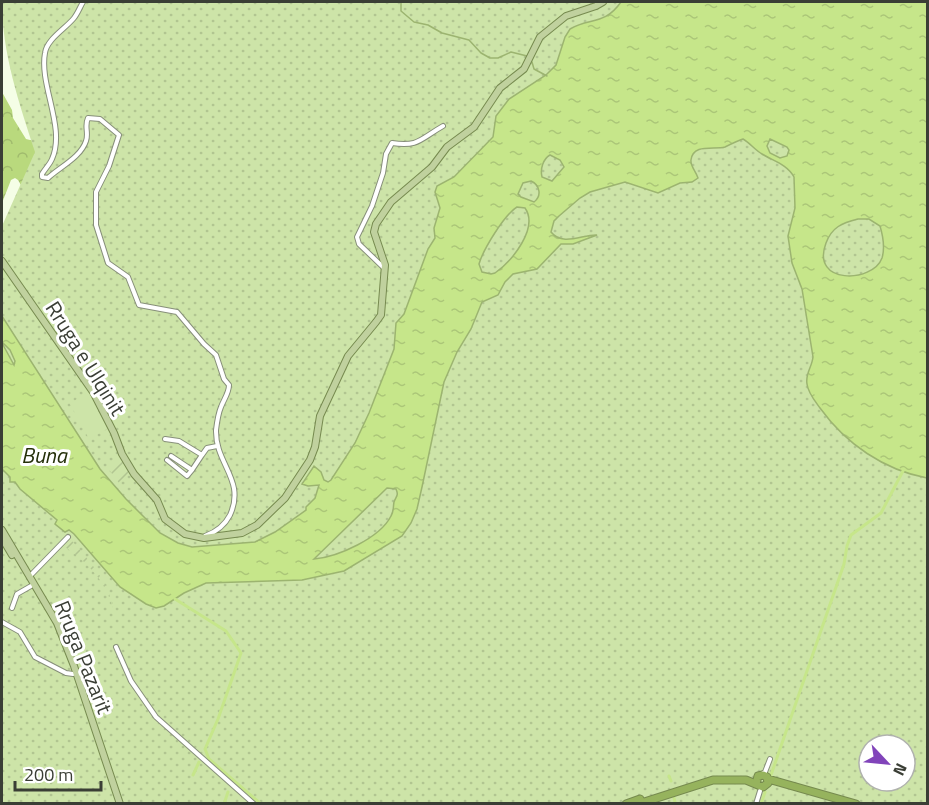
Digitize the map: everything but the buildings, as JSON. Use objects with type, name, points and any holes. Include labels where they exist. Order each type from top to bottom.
[{"type":"highway","points":[[626,804],[713,776],[762,781],[856,804]]},
{"type":"highway","points":[[638,804],[713,780],[735,779],[762,781],[842,804]]},
{"type":"main road","points":[[190,536],[204,538],[246,532],[262,521],[286,496],[311,457],[320,416],[348,356],[380,317],[385,268],[374,232],[378,221],[391,202],[432,167],[447,147],[474,127],[500,88],[524,69],[540,37],[566,16],[603,2]]},
{"type":"main road","name":"Rruga e Ulqinit","points":[[2,263],[93,392],[133,473],[157,500],[166,520],[190,536]]},
{"type":"main road","name":"Rruga Pazarit","points":[[2,530],[48,607],[68,650],[117,804]]},
{"type":"main road","name":"Rruga Pazarit","points":[[2,538],[51,621],[73,674],[117,804]]},
{"type":"street","points":[[83,2],[72,19],[49,42],[45,53],[55,144],[53,157],[42,177],[48,178],[82,149],[86,141],[88,118],[100,119],[117,133],[118,141],[104,179],[96,192],[96,225],[108,263],[128,277],[139,305],[144,308],[177,312],[216,355],[229,389],[218,416],[217,446],[236,490],[229,517],[220,527],[206,536],[190,536]]},
{"type":"street","points":[[385,268],[359,244],[357,237],[372,206],[383,173],[387,150],[392,143],[411,145],[442,126]]},
{"type":"street","points":[[165,439],[179,441],[202,455]]},
{"type":"street","points":[[167,460],[187,476],[207,448],[217,446]]},
{"type":"street","points":[[171,456],[192,470]]},
{"type":"street","points":[[30,576],[68,537]]},
{"type":"street","name":"Rruga Pazarit","points":[[12,608],[17,594],[31,586]]},
{"type":"street","points":[[2,622],[20,632],[35,657],[66,674],[73,674]]},
{"type":"street","points":[[116,647],[131,681],[156,717],[254,804]]},
{"type":"street","points":[[756,804],[770,759]]},
{"type":"green space","points":[[2,92],[12,110],[13,118],[26,139],[42,139],[22,187],[15,178],[11,180],[2,203]]},
{"type":"shaded area","points":[[2,2],[927,2],[927,803],[2,804],[2,226],[35,152],[12,78],[5,40]]},
{"type":"shaded area","points":[[88,391],[107,429],[89,439],[70,404]]},
{"type":"shaded area","points":[[122,460],[129,473],[119,483],[107,467]]},
{"type":"shaded area","points":[[72,541],[103,580],[111,598],[113,608],[110,598],[95,573],[65,547]]},
{"type":"water","name":"Buna","points":[[621,2],[927,2],[927,478],[896,469],[867,454],[830,421],[810,394],[807,380],[813,357],[802,289],[792,263],[788,236],[795,208],[794,177],[784,166],[759,152],[743,139],[725,147],[696,151],[691,162],[698,178],[692,182],[680,183],[658,193],[625,182],[590,192],[554,221],[551,232],[561,239],[597,235],[573,244],[561,244],[537,269],[513,274],[505,282],[498,295],[482,302],[444,382],[417,509],[411,523],[402,536],[344,571],[302,580],[206,583],[156,608],[120,587],[74,534],[69,530],[65,532],[55,524],[57,520],[20,489],[15,482],[10,482],[10,477],[2,469],[2,343],[14,365],[15,361],[10,350],[2,342],[2,316],[100,469],[160,533],[178,543],[192,547],[255,542],[275,532],[306,510],[315,498],[319,485],[302,484],[314,466],[321,472],[324,480],[328,482],[331,480],[355,443],[369,413],[394,349],[396,323],[404,314],[428,249],[435,238],[434,228],[440,208],[435,192],[437,186],[454,177],[493,137],[496,116],[509,99],[546,75],[556,65],[570,29],[603,18],[615,10]],"holes":[[[770,139],[789,150],[787,156],[780,158],[770,153],[767,146]],[[550,155],[560,160],[564,167],[552,181],[542,177],[541,174],[546,159]],[[531,181],[539,191],[537,200],[534,202],[518,194],[523,183]],[[517,207],[525,208],[528,216],[529,225],[522,243],[502,268],[491,274],[482,272],[479,264],[485,250],[500,225]],[[869,219],[880,226],[883,254],[876,266],[867,272],[845,276],[834,273],[827,267],[823,257],[831,233],[838,226],[847,222]],[[387,488],[396,489],[397,495],[392,514],[378,532],[357,545],[335,555],[314,559]]]},
{"type":"waterway","points":[[401,2],[401,11],[414,22],[469,40],[481,53],[490,58],[498,58],[511,52],[527,56]]},
{"type":"waterway","points":[[532,62],[534,69],[547,76]]},
{"type":"waterway","points":[[771,775],[844,564],[851,535],[881,513],[904,469]]},
{"type":"waterway","points":[[175,599],[226,631],[241,653],[205,749],[209,759],[261,804]]},
{"type":"waterway","points":[[193,775],[199,762]]},
{"type":"waterway","points":[[669,776],[671,781]]},
{"type":"waterway","points":[[224,804],[228,792]]},
{"type":"waterway","points":[[761,804],[765,792]]},
{"type":"waterway","points":[[674,798],[675,802]]}]
